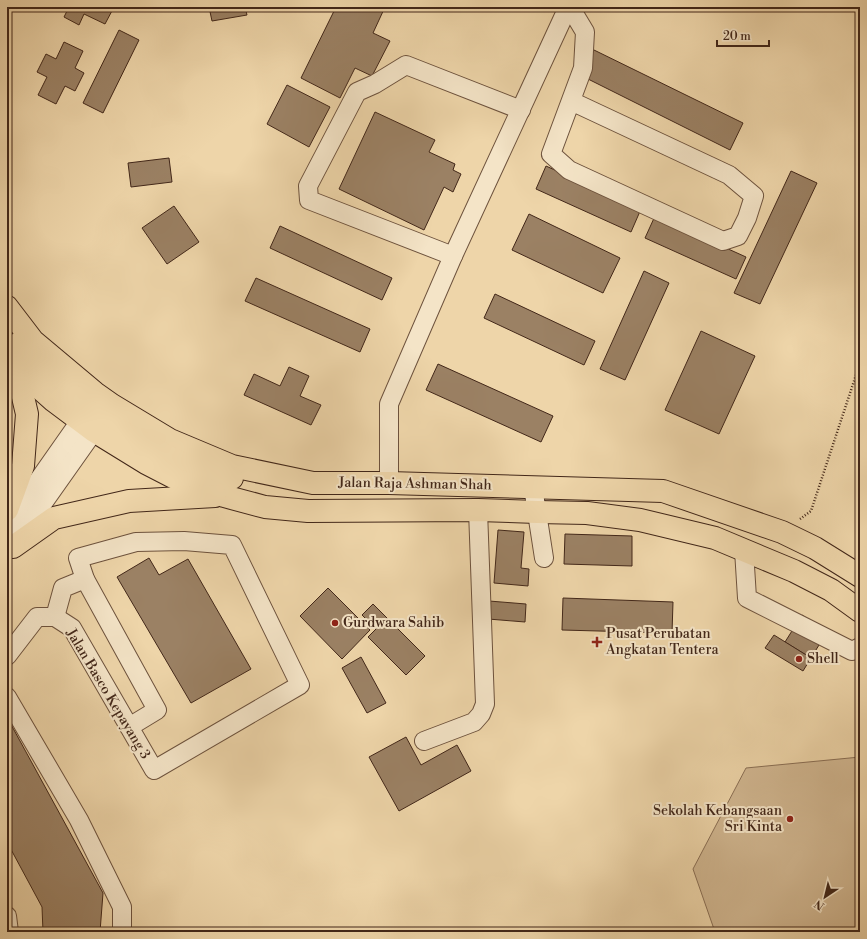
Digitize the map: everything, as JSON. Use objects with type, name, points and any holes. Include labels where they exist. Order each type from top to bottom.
[{"type":"main road","name":"Jalan Raja Ashman Shah","points":[[7,307],[33,341],[112,406],[170,440],[232,466],[313,483],[389,483],[663,491],[782,532],[815,548],[860,576]]},
{"type":"main road","points":[[7,328],[15,340],[42,369],[71,394],[89,423],[186,466],[248,482],[313,483]]},
{"type":"main road","name":"Jalan Raja Ashman Shah","points":[[12,361],[54,401],[89,423],[146,463],[180,480],[224,496],[265,506],[308,511],[478,510],[587,513],[640,520],[715,538],[744,550],[794,571],[831,590],[860,612]]},
{"type":"main road","points":[[7,510],[23,466],[27,414],[12,361]]},
{"type":"main road","points":[[10,551],[54,518],[129,501],[224,496]]},
{"type":"street","points":[[569,7],[585,32],[583,68],[551,154],[569,170],[723,241],[738,236],[747,218],[754,196],[729,175],[571,101]]},
{"type":"street","points":[[389,483],[389,404],[453,256],[569,7]]},
{"type":"street","points":[[453,256],[309,200],[308,186],[358,92],[375,84],[406,65],[521,110]]},
{"type":"street","points":[[7,525],[89,423]]},
{"type":"street","points":[[10,551],[89,423]]},
{"type":"street","points":[[533,487],[544,558]]},
{"type":"street","points":[[424,741],[474,722],[481,714],[485,704],[478,510]]},
{"type":"street","name":"Jalan Basco Kepayang 3","points":[[7,656],[37,617],[55,617],[72,628],[154,770],[300,685],[232,545],[184,541],[136,542],[78,558],[85,579]]},
{"type":"street","points":[[744,550],[748,598],[852,651],[860,647]]},
{"type":"street","points":[[55,617],[64,588],[85,579],[157,710],[129,727]]},
{"type":"street","points":[[7,697],[79,820],[122,908],[122,932]]},
{"type":"path","points":[[782,532],[811,511],[860,363]]},
{"type":"shaded area","name":"Sekolah Kebangsaan Sri Kinta","points":[[860,757],[860,932],[715,932],[693,869],[746,768]]},
{"type":"building","points":[[69,7],[114,7],[105,24],[84,14],[79,25],[64,17]]},
{"type":"building","points":[[209,7],[245,7],[247,15],[212,21]]},
{"type":"building","points":[[336,7],[385,7],[373,33],[390,41],[372,76],[355,68],[340,98],[301,78]]},
{"type":"building","points":[[119,30],[139,40],[103,113],[83,103]]},
{"type":"building","points":[[64,42],[83,51],[75,68],[84,73],[75,91],[65,86],[56,104],[38,95],[47,77],[37,72],[46,54],[56,59]]},
{"type":"building","points":[[594,50],[743,123],[730,150],[582,76]]},
{"type":"building","points":[[287,85],[330,107],[309,147],[267,124]]},
{"type":"building","points":[[375,112],[435,140],[429,152],[455,164],[453,170],[461,174],[453,192],[444,187],[424,230],[339,189]]},
{"type":"building","points":[[169,158],[172,182],[131,187],[128,163]]},
{"type":"building","points":[[546,166],[641,209],[631,232],[536,189]]},
{"type":"building","points":[[791,171],[817,183],[760,304],[734,293]]},
{"type":"building","points":[[174,206],[199,242],[167,264],[142,228]]},
{"type":"building","points":[[529,214],[620,258],[603,293],[512,250]]},
{"type":"building","points":[[655,216],[746,257],[736,279],[645,238]]},
{"type":"building","points":[[280,226],[392,278],[382,300],[270,248]]},
{"type":"building","points":[[644,271],[669,283],[625,380],[600,369]]},
{"type":"building","points":[[256,278],[370,329],[360,352],[245,301]]},
{"type":"building","points":[[495,294],[595,341],[584,365],[484,318]]},
{"type":"building","points":[[701,331],[755,356],[719,434],[665,410]]},
{"type":"building","points":[[438,364],[553,416],[541,442],[426,390]]},
{"type":"building","points":[[289,367],[309,376],[300,396],[321,405],[311,425],[244,395],[254,374],[280,386]]},
{"type":"building","points":[[498,530],[524,532],[521,568],[529,569],[528,586],[494,583]]},
{"type":"building","points":[[565,534],[632,536],[632,566],[564,564]]},
{"type":"building","points":[[149,558],[159,575],[188,559],[251,669],[191,703],[117,577]]},
{"type":"building","name":"Gurdwara Sahib","points":[[328,588],[370,630],[342,659],[300,616]]},
{"type":"building","points":[[563,598],[673,602],[672,633],[562,630]]},
{"type":"building","points":[[489,601],[526,604],[525,622],[488,619]]},
{"type":"building","points":[[373,604],[425,656],[406,675],[368,637],[376,629],[362,615]]},
{"type":"building","points":[[802,615],[827,632],[811,658],[785,642]]},
{"type":"building","points":[[774,635],[811,658],[803,671],[765,648]]},
{"type":"building","points":[[361,657],[386,703],[367,713],[342,668]]},
{"type":"building","points":[[7,719],[103,893],[100,932],[43,932],[42,907],[7,842]]},
{"type":"building","points":[[406,737],[421,765],[457,745],[471,771],[399,811],[369,757]]},
{"type":"place","name":"Gurdwara Sahib","points":[[335,623]]},
{"type":"place","name":"Pusat Perubatan Angkatan Tentera","points":[[597,642]]},
{"type":"place","name":"Shell","points":[[799,659]]},
{"type":"place","name":"Sekolah Kebangsaan Sri Kinta","points":[[790,819]]}]
